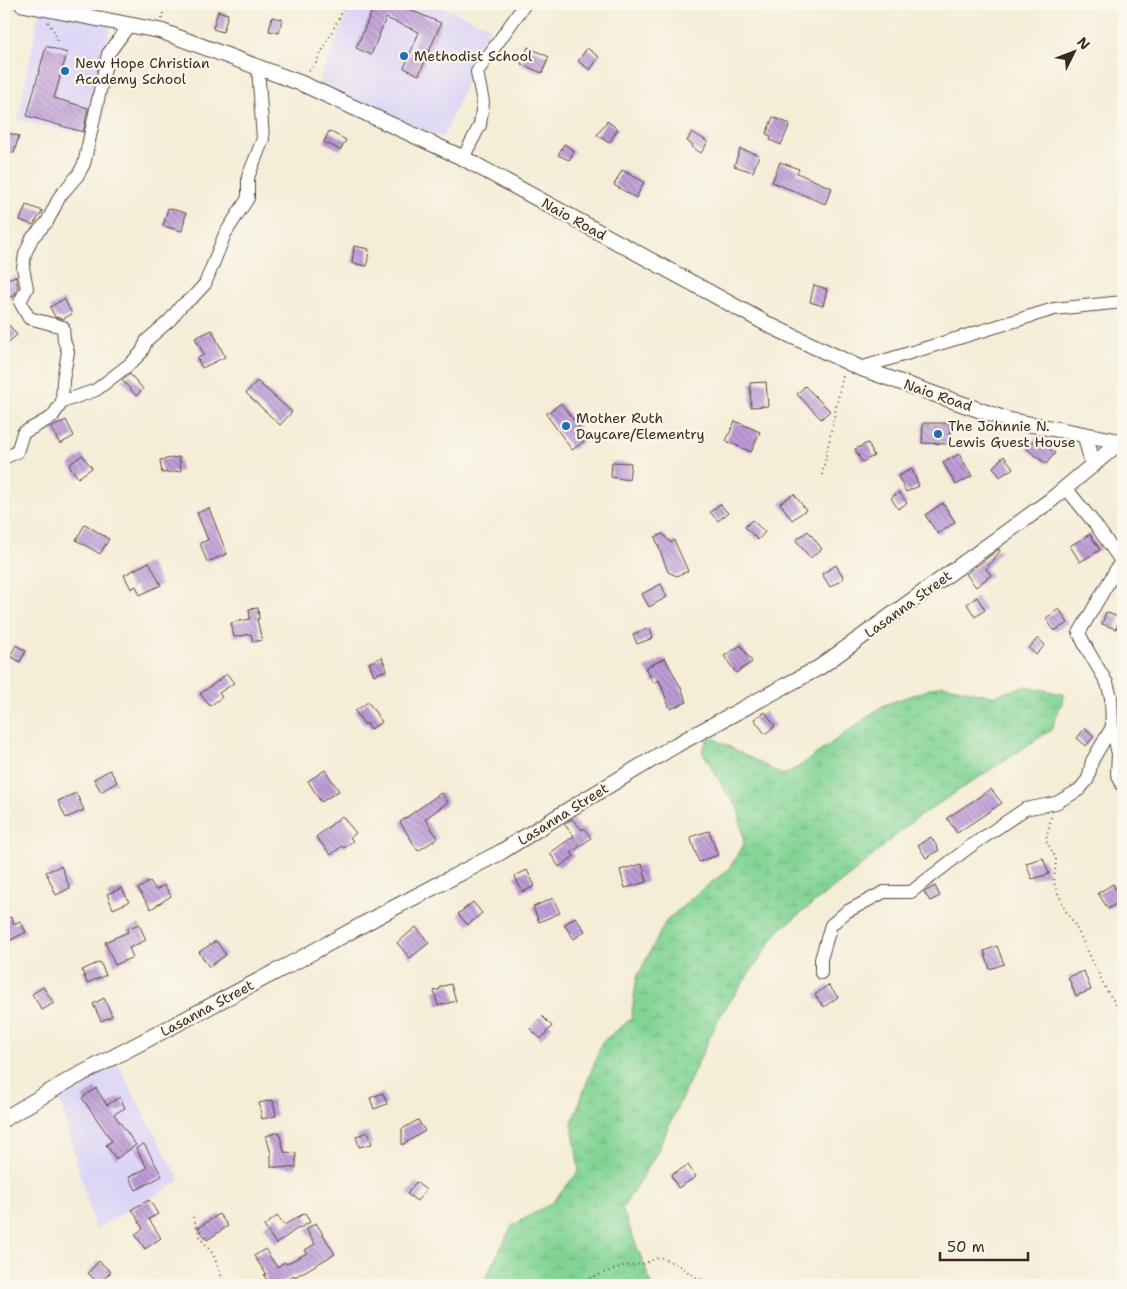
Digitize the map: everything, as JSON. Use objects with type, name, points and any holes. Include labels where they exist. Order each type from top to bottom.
[{"type":"street","name":"Naio Road","points":[[22,4],[161,31],[302,84],[463,158],[762,321],[860,368],[1008,420],[1122,442]]},
{"type":"street","points":[[463,158],[480,125],[483,102],[477,72],[525,4]]},
{"type":"street","points":[[4,458],[17,452],[23,433],[52,417],[62,402],[63,380],[68,352],[64,340],[63,327],[29,318],[20,302],[27,288],[23,268],[25,254],[32,238],[47,222],[60,196],[78,175],[84,164],[108,54],[130,24]]},
{"type":"street","points":[[62,402],[96,390],[131,363],[141,353],[147,340],[170,320],[181,306],[205,284],[225,234],[248,198],[248,177],[263,139],[258,67]]},
{"type":"street","points":[[860,368],[1054,309],[1123,302]]},
{"type":"street","points":[[1085,435],[1094,464]]},
{"type":"street","name":"Lasanna Street","points":[[4,1119],[66,1082],[501,852],[676,746],[820,667],[1051,500],[1122,442]]},
{"type":"street","points":[[1066,488],[1095,524],[1122,564],[1079,633],[1108,683],[1111,697],[1112,726],[1118,754],[1117,773],[1123,787]]},
{"type":"street","points":[[821,973],[821,959],[831,925],[846,912],[884,892],[911,892],[968,848],[1025,809],[1056,803],[1079,790],[1088,779],[1092,761],[1112,726]]},
{"type":"path","points":[[302,84],[306,74],[316,63],[346,4]]},
{"type":"path","points":[[822,475],[844,371],[860,368]]},
{"type":"path","points":[[1056,803],[1046,840],[1056,859],[1054,883],[1065,910],[1074,923],[1107,991],[1123,1015]]},
{"type":"path","points":[[193,1217],[201,1239],[213,1254],[224,1285]]},
{"type":"path","points":[[571,1285],[623,1266],[642,1264],[660,1257],[678,1265],[697,1278],[724,1285]]},
{"type":"shaded area","name":"Methodist School","points":[[351,4],[435,4],[490,27],[443,138],[318,84]]},
{"type":"shaded area","name":"New Hope Christian Academy School","points":[[40,8],[112,22],[89,135],[18,120]]},
{"type":"shaded area","points":[[115,1059],[180,1181],[95,1230],[57,1090]]},
{"type":"green space","points":[[942,685],[993,696],[1027,686],[1065,695],[1051,730],[915,819],[854,872],[779,930],[718,1019],[655,1156],[622,1209],[652,1285],[482,1285],[512,1226],[552,1203],[579,1171],[572,1123],[602,1042],[631,1019],[637,977],[666,921],[729,869],[744,844],[738,808],[702,751],[709,736],[783,775],[800,766],[884,705]]},
{"type":"building","points":[[375,4],[396,4],[441,23],[419,75],[404,68],[419,32],[386,18],[371,55],[356,48]]},
{"type":"building","points":[[218,11],[228,14],[223,32],[213,29]]},
{"type":"building","points":[[272,17],[282,19],[279,33],[269,31]]},
{"type":"building","points":[[46,46],[67,53],[54,98],[88,108],[83,132],[27,116]]},
{"type":"building","points":[[528,47],[549,57],[542,73],[521,64]]},
{"type":"building","points":[[587,48],[599,57],[590,70],[578,61]]},
{"type":"building","points":[[773,117],[790,124],[781,145],[770,140],[771,136],[766,134]]},
{"type":"building","points":[[607,121],[618,129],[609,143],[597,135]]},
{"type":"building","points":[[329,131],[346,140],[340,150],[324,142]]},
{"type":"building","points":[[4,132],[19,136],[14,153],[4,150]]},
{"type":"building","points":[[692,132],[708,142],[701,153],[687,141]]},
{"type":"building","points":[[564,144],[574,151],[569,160],[558,155]]},
{"type":"building","points":[[740,149],[759,155],[753,172],[734,166]]},
{"type":"building","points":[[780,162],[799,169],[797,173],[832,188],[825,204],[772,182]]},
{"type":"building","points":[[622,170],[644,182],[636,198],[614,185]]},
{"type":"building","points":[[26,205],[43,211],[33,225],[20,220]]},
{"type":"building","points":[[168,208],[186,213],[182,231],[163,226]]},
{"type":"building","points":[[354,246],[369,249],[367,266],[352,263]]},
{"type":"building","points":[[16,276],[18,287],[14,296],[4,299],[4,280]]},
{"type":"building","points":[[814,285],[827,289],[823,306],[810,302]]},
{"type":"building","points":[[64,299],[72,314],[63,319],[55,317],[50,307]]},
{"type":"building","points":[[4,319],[17,335],[4,346]]},
{"type":"building","points":[[212,330],[225,357],[202,368],[197,358],[204,355],[195,338]]},
{"type":"building","points":[[130,374],[143,389],[136,396],[122,380]]},
{"type":"building","points":[[257,381],[292,412],[280,425],[246,393]]},
{"type":"building","points":[[766,382],[768,406],[751,407],[750,383]]},
{"type":"building","points":[[805,386],[830,411],[821,419],[797,394]]},
{"type":"building","name":"Mother Ruth Daycare/Elementry","points":[[561,403],[587,439],[572,450],[546,414]]},
{"type":"building","points":[[66,420],[74,436],[60,444],[51,428]]},
{"type":"building","points":[[735,421],[760,432],[751,452],[726,441]]},
{"type":"building","points":[[923,423],[950,423],[949,444],[922,443]]},
{"type":"building","points":[[1036,437],[1055,453],[1046,464],[1027,449]]},
{"type":"building","points":[[868,443],[874,456],[862,462],[855,449]]},
{"type":"building","points":[[959,454],[972,476],[956,485],[943,463]]},
{"type":"building","points":[[82,455],[92,468],[78,478],[69,465]]},
{"type":"building","points":[[1004,456],[1013,468],[1000,477],[993,467]]},
{"type":"building","points":[[179,457],[181,471],[162,473],[160,460]]},
{"type":"building","points":[[612,462],[631,463],[629,480],[611,477]]},
{"type":"building","points":[[912,469],[919,486],[906,492],[898,476]]},
{"type":"building","points":[[899,492],[907,503],[898,509],[891,498]]},
{"type":"building","points":[[794,494],[806,510],[792,520],[780,503]]},
{"type":"building","points":[[943,503],[955,522],[938,534],[925,515]]},
{"type":"building","points":[[720,504],[728,513],[718,521],[710,512]]},
{"type":"building","points":[[209,508],[227,554],[207,562],[200,543],[208,540],[197,513]]},
{"type":"building","points":[[752,520],[765,532],[758,540],[745,527]]},
{"type":"building","points":[[85,524],[109,539],[100,554],[76,540]]},
{"type":"building","points":[[808,531],[822,549],[810,558],[796,540]]},
{"type":"building","points":[[663,534],[671,543],[674,540],[688,571],[677,576],[668,572],[655,537]]},
{"type":"building","points":[[1090,534],[1100,550],[1080,562],[1070,546]]},
{"type":"building","points":[[999,549],[1000,551],[986,569],[991,575],[976,587],[966,574]]},
{"type":"building","points":[[149,562],[161,585],[140,595],[136,586],[131,589],[124,575]]},
{"type":"building","points":[[836,565],[844,578],[830,587],[822,574]]},
{"type":"building","points":[[661,584],[667,597],[649,607],[642,594]]},
{"type":"building","points":[[977,597],[985,610],[975,617],[967,604]]},
{"type":"building","points":[[258,608],[259,619],[257,619],[262,640],[253,642],[251,634],[234,637],[231,623],[250,619],[249,609]]},
{"type":"building","points":[[1059,609],[1068,623],[1054,631],[1046,618]]},
{"type":"building","points":[[1106,612],[1120,618],[1116,629],[1102,624]]},
{"type":"building","points":[[650,628],[653,638],[637,644],[633,634]]},
{"type":"building","points":[[1038,638],[1045,645],[1036,655],[1029,648]]},
{"type":"building","points":[[16,645],[26,651],[20,662],[10,656]]},
{"type":"building","points":[[741,645],[752,662],[736,673],[724,656]]},
{"type":"building","points":[[382,657],[387,670],[374,675],[369,663]]},
{"type":"building","points":[[665,658],[687,702],[670,709],[659,680],[654,683],[645,668]]},
{"type":"building","points":[[227,674],[234,683],[219,693],[222,697],[210,706],[200,694]]},
{"type":"building","points":[[368,702],[382,722],[371,729],[367,723],[365,725],[355,711]]},
{"type":"building","points":[[765,712],[775,726],[765,734],[754,719]]},
{"type":"building","points":[[1085,728],[1094,736],[1086,746],[1077,738]]},
{"type":"building","points":[[110,770],[117,782],[101,792],[94,779]]},
{"type":"building","points":[[325,770],[339,791],[321,802],[308,781]]},
{"type":"building","points":[[991,789],[1002,803],[957,833],[947,818]]},
{"type":"building","points":[[76,793],[84,810],[66,818],[58,801]]},
{"type":"building","points":[[441,793],[448,802],[425,819],[438,838],[418,851],[400,822]]},
{"type":"building","points":[[342,816],[356,833],[350,838],[353,841],[344,848],[342,846],[331,855],[316,837]]},
{"type":"building","points":[[572,819],[582,830],[584,828],[591,838],[571,853],[574,856],[559,867],[550,853],[574,836],[564,824]]},
{"type":"building","points":[[709,831],[718,855],[699,862],[690,837]]},
{"type":"building","points":[[931,837],[939,850],[926,858],[918,845]]},
{"type":"building","points":[[1043,858],[1049,874],[1032,879],[1026,863]]},
{"type":"building","points":[[642,864],[647,882],[625,888],[620,870]]},
{"type":"building","points":[[61,866],[70,888],[56,895],[46,872]]},
{"type":"building","points":[[527,870],[535,886],[522,892],[515,876]]},
{"type":"building","points":[[150,881],[156,890],[164,885],[171,896],[151,909],[138,889]]},
{"type":"building","points":[[1113,884],[1122,900],[1108,909],[1098,893]]},
{"type":"building","points":[[935,886],[940,896],[930,901],[924,892]]},
{"type":"building","points":[[122,888],[129,902],[113,909],[107,894]]},
{"type":"building","points":[[553,898],[560,913],[539,922],[533,907]]},
{"type":"building","points":[[473,902],[482,913],[468,925],[458,914]]},
{"type":"building","points":[[11,917],[14,924],[20,921],[26,932],[7,942],[4,937],[4,920]]},
{"type":"building","points":[[575,917],[585,931],[574,939],[564,925]]},
{"type":"building","points":[[139,924],[146,940],[129,948],[133,957],[115,965],[105,942],[128,932],[127,929]]},
{"type":"building","points":[[416,927],[429,943],[410,958],[397,943]]},
{"type":"building","points":[[216,941],[226,955],[209,967],[199,952]]},
{"type":"building","points":[[997,946],[1004,964],[990,969],[984,951]]},
{"type":"building","points":[[100,962],[106,975],[87,983],[82,970]]},
{"type":"building","points":[[1084,971],[1091,990],[1076,996],[1068,977]]},
{"type":"building","points":[[451,984],[456,1001],[438,1006],[434,991]]},
{"type":"building","points":[[828,985],[838,997],[824,1007],[815,995]]},
{"type":"building","points":[[43,987],[54,1003],[42,1010],[32,994]]},
{"type":"building","points":[[104,998],[112,1016],[101,1021],[93,1004]]},
{"type":"building","points":[[542,1016],[552,1026],[541,1039],[530,1029]]},
{"type":"building","points":[[96,1088],[107,1105],[120,1097],[125,1108],[114,1114],[136,1145],[116,1159],[106,1145],[112,1141],[82,1098]]},
{"type":"building","points":[[383,1093],[387,1104],[374,1109],[370,1098]]},
{"type":"building","points":[[273,1100],[276,1116],[262,1119],[259,1103]]},
{"type":"building","points":[[418,1120],[425,1131],[402,1145],[402,1129]]},
{"type":"building","points":[[279,1132],[284,1152],[296,1153],[296,1168],[271,1167],[271,1153],[266,1136]]},
{"type":"building","points":[[368,1132],[372,1144],[359,1147],[356,1136]]},
{"type":"building","points":[[144,1144],[162,1176],[136,1190],[129,1177],[147,1168],[136,1148]]},
{"type":"building","points":[[688,1165],[696,1177],[678,1188],[671,1175]]},
{"type":"building","points":[[416,1182],[426,1190],[417,1201],[407,1194]]},
{"type":"building","points":[[149,1200],[158,1214],[149,1219],[161,1238],[145,1249],[135,1234],[143,1229],[132,1209]]},
{"type":"building","points":[[305,1213],[310,1222],[276,1244],[264,1226],[277,1216],[284,1225]]},
{"type":"building","points":[[219,1214],[228,1226],[207,1240],[198,1228]]},
{"type":"building","points":[[316,1223],[335,1254],[278,1285],[259,1285],[267,1280],[264,1275],[266,1274],[254,1256],[265,1249],[277,1267],[307,1253],[305,1250],[315,1244],[306,1229]]},
{"type":"building","points":[[99,1261],[111,1272],[99,1284],[88,1273]]},
{"type":"place","name":"Methodist School","points":[[404,56]]},
{"type":"place","name":"New Hope Christian Academy School","points":[[65,71]]},
{"type":"place","name":"Mother Ruth Daycare/Elementry","points":[[566,426]]},
{"type":"place","name":"The Johnnie N. Lewis Guest House","points":[[938,434]]}]
